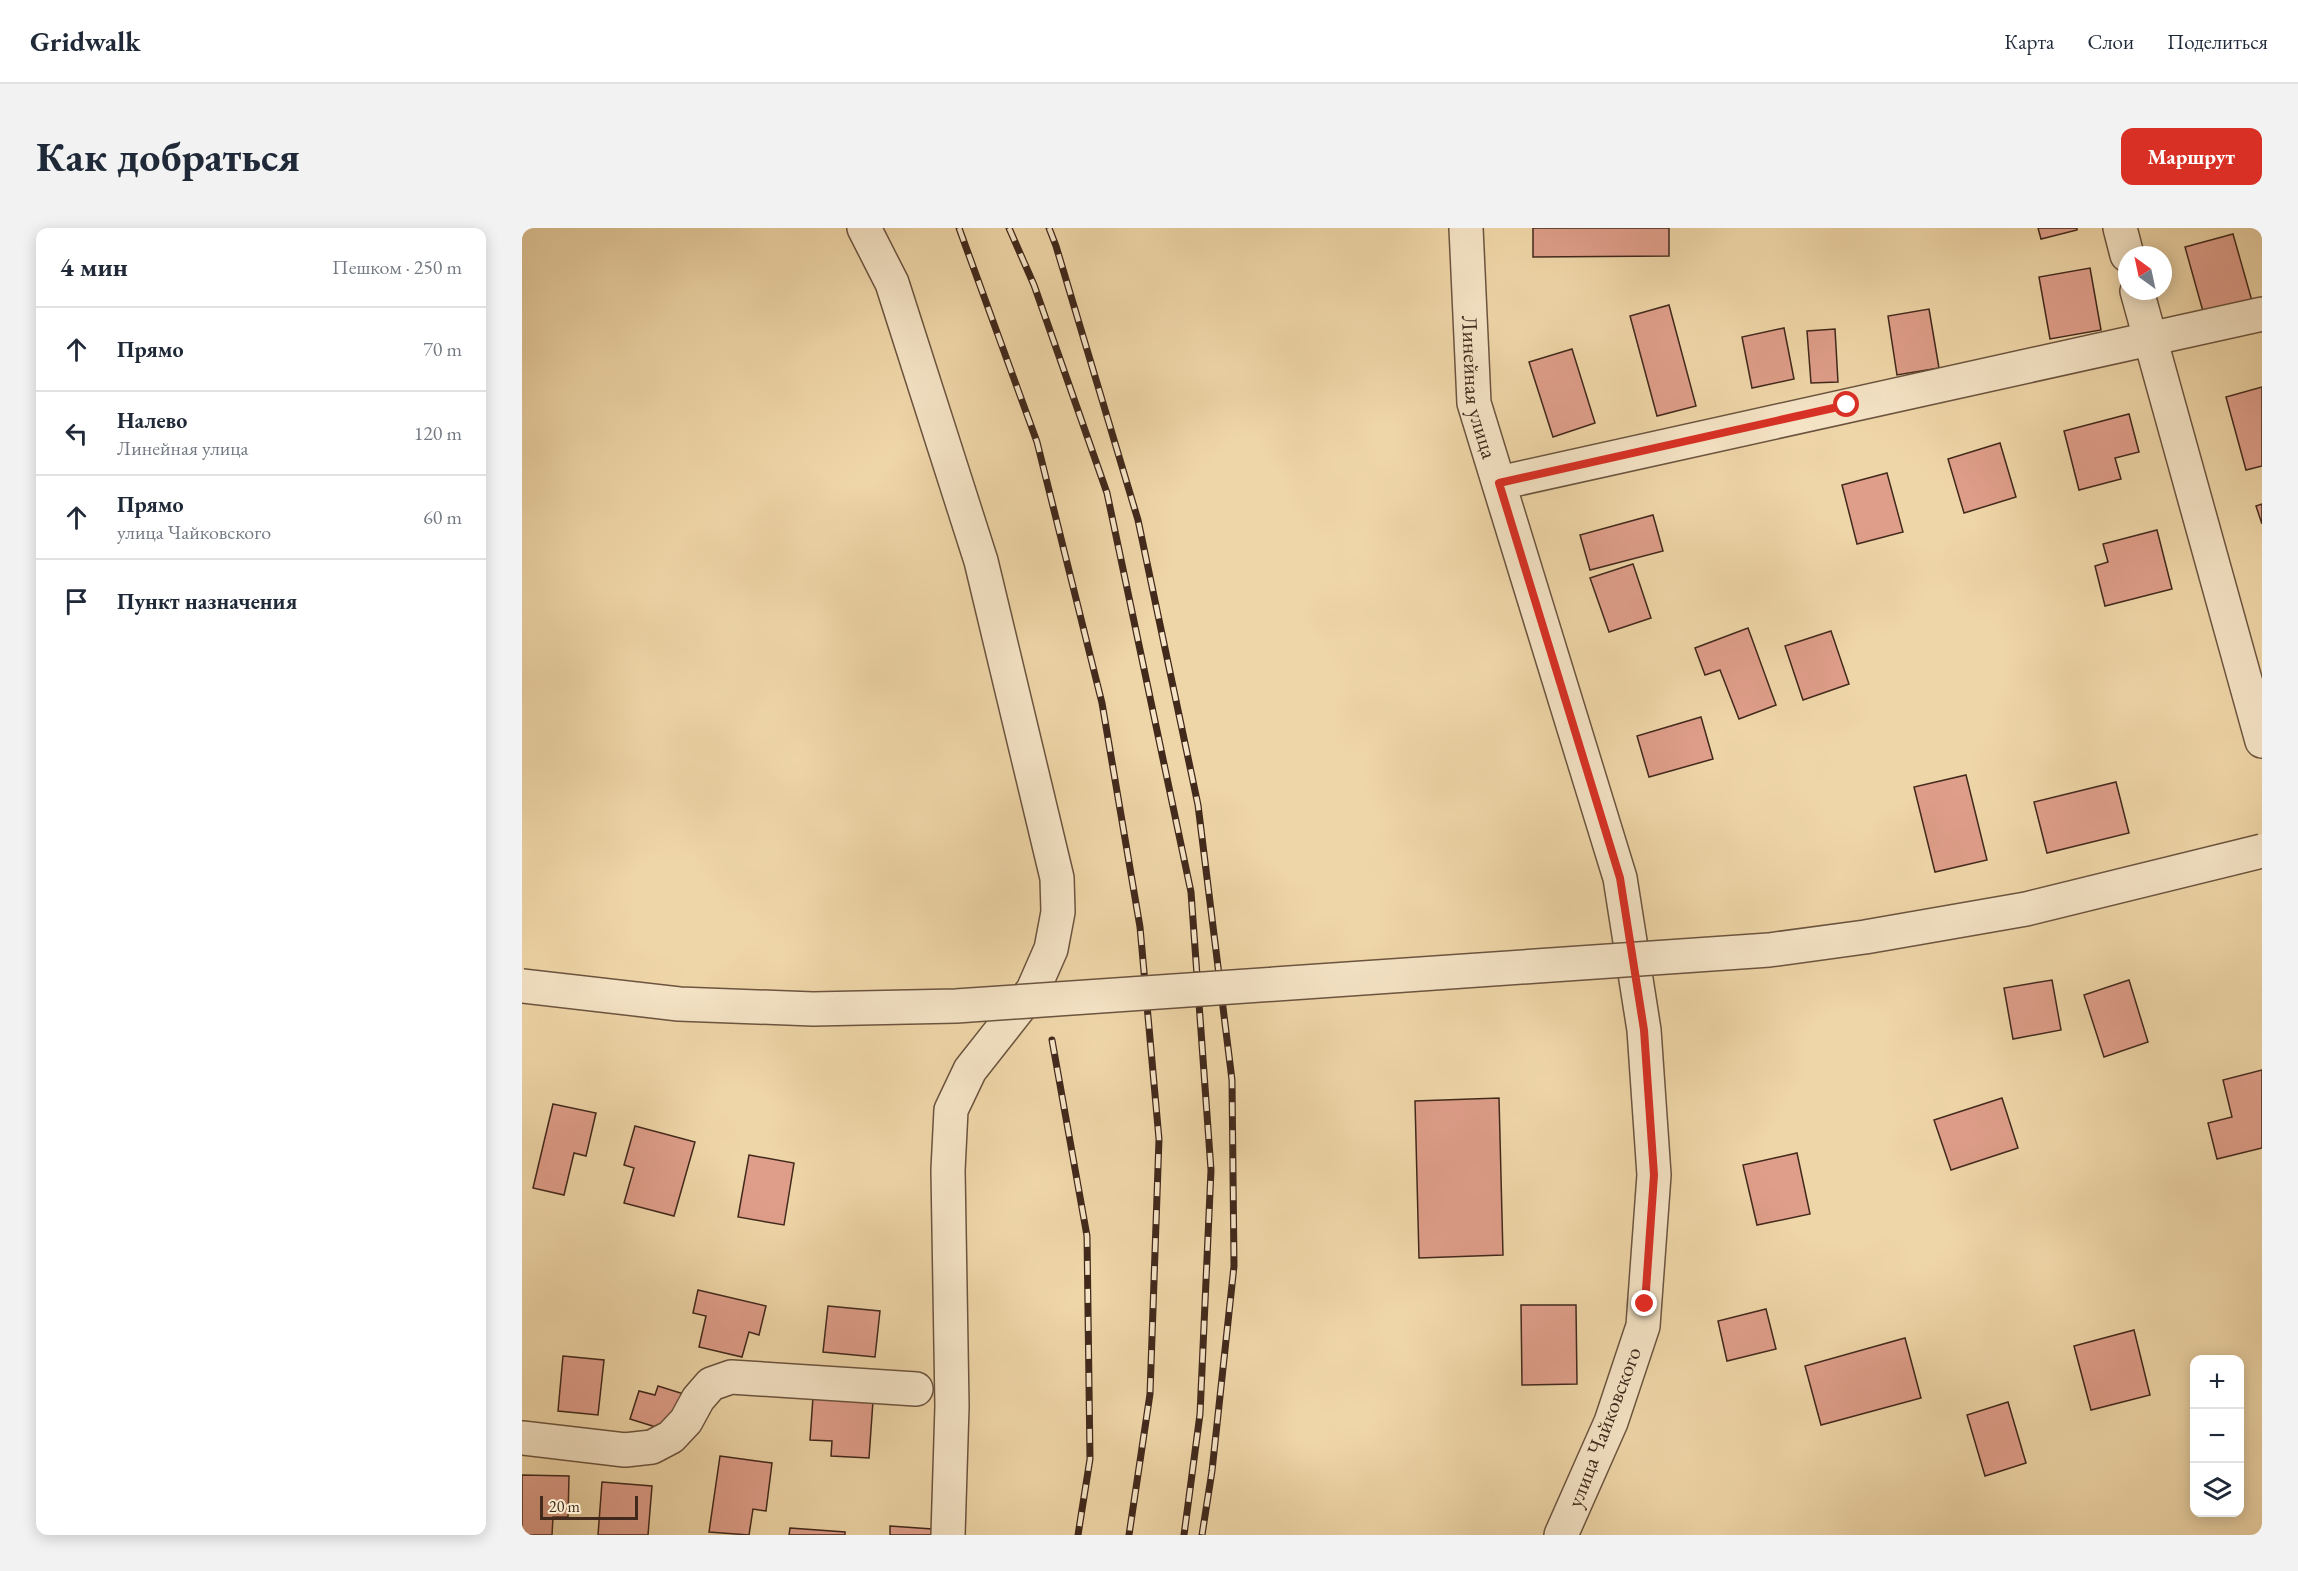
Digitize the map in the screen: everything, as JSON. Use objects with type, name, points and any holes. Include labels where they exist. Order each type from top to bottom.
[{"type":"street","points":[[864,228],[892,283],[981,561],[1057,878],[1058,912],[1051,949],[1033,990],[970,1070],[951,1110],[948,1170],[952,1406],[948,1535]]},
{"type":"street","name":"Линейная улица","points":[[1466,228],[1474,403],[1620,878],[1644,1030]]},
{"type":"street","points":[[2120,228],[2125,246]]},
{"type":"street","points":[[2139,300],[2262,741]]},
{"type":"street","points":[[1499,483],[2262,314]]},
{"type":"street","points":[[522,986],[679,1004],[813,1009],[956,1006],[1769,950],[1865,937],[2026,909],[2262,851]]},
{"type":"street","name":"улица Чайковского","points":[[1561,1535],[1611,1422],[1643,1326],[1654,1175],[1644,1030]]},
{"type":"street","points":[[522,1438],[625,1450],[652,1447],[671,1437],[687,1421],[698,1399],[711,1384],[731,1377],[916,1389]]},
{"type":"building","points":[[1533,228],[1669,228],[1669,256],[1533,257]]},
{"type":"building","points":[[2038,228],[2077,228],[2077,230],[2041,239]]},
{"type":"building","points":[[2233,234],[2252,301],[2204,315],[2185,247]]},
{"type":"building","points":[[2090,268],[2101,330],[2050,339],[2039,277]]},
{"type":"building","points":[[1669,305],[1696,406],[1657,416],[1630,316]]},
{"type":"building","points":[[1929,309],[1939,368],[1897,375],[1888,316]]},
{"type":"building","points":[[1784,328],[1794,379],[1752,388],[1742,337]]},
{"type":"building","points":[[1835,329],[1838,382],[1811,383],[1807,331]]},
{"type":"building","points":[[1572,349],[1595,423],[1553,437],[1529,362]]},
{"type":"building","points":[[2262,387],[2262,466],[2246,470],[2226,397]]},
{"type":"building","points":[[2129,414],[2139,452],[2115,458],[2121,479],[2079,490],[2064,431]]},
{"type":"building","points":[[2000,443],[2016,497],[1964,513],[1948,459]]},
{"type":"building","points":[[1887,473],[1903,532],[1857,544],[1842,485]]},
{"type":"building","points":[[2262,504],[2262,524],[2256,506]]},
{"type":"building","points":[[1653,515],[1663,551],[1590,570],[1580,535]]},
{"type":"building","points":[[2157,530],[2172,589],[2105,606],[2095,566],[2108,562],[2103,544]]},
{"type":"building","points":[[1633,564],[1651,618],[1609,632],[1590,578]]},
{"type":"building","points":[[1748,628],[1776,705],[1739,719],[1720,670],[1705,675],[1695,648]]},
{"type":"building","points":[[1831,631],[1849,684],[1803,700],[1785,646]]},
{"type":"building","points":[[1701,717],[1713,759],[1649,777],[1637,736]]},
{"type":"building","points":[[1966,775],[1987,860],[1935,872],[1914,787]]},
{"type":"building","points":[[2116,782],[2129,833],[2047,853],[2034,802]]},
{"type":"building","points":[[2052,980],[2061,1030],[2013,1039],[2004,988]]},
{"type":"building","points":[[2129,980],[2148,1042],[2104,1057],[2084,995]]},
{"type":"building","points":[[2262,1070],[2262,1148],[2217,1159],[2208,1123],[2232,1117],[2223,1080]]},
{"type":"building","points":[[1499,1098],[1503,1255],[1419,1258],[1415,1101]]},
{"type":"building","points":[[2002,1098],[2018,1148],[1951,1170],[1934,1120]]},
{"type":"building","points":[[553,1104],[596,1113],[586,1156],[574,1153],[564,1195],[533,1188]]},
{"type":"building","points":[[635,1126],[695,1142],[674,1216],[624,1203],[634,1168],[624,1165]]},
{"type":"building","points":[[1797,1153],[1810,1214],[1757,1225],[1743,1165]]},
{"type":"building","points":[[749,1155],[794,1163],[784,1225],[738,1217]]},
{"type":"building","points":[[698,1290],[766,1306],[759,1335],[749,1332],[742,1357],[699,1347],[706,1316],[693,1313]]},
{"type":"building","points":[[1521,1305],[1576,1305],[1577,1384],[1522,1385]]},
{"type":"building","points":[[828,1306],[880,1311],[875,1357],[823,1352]]},
{"type":"building","points":[[1766,1309],[1776,1349],[1727,1361],[1718,1321]]},
{"type":"building","points":[[2134,1330],[2150,1395],[2091,1410],[2074,1346]]},
{"type":"building","points":[[1905,1338],[1921,1398],[1821,1425],[1805,1366]]},
{"type":"building","points":[[563,1356],[604,1360],[598,1415],[558,1411]]},
{"type":"building","points":[[658,1386],[687,1395],[675,1433],[630,1419],[639,1391],[655,1395]]},
{"type":"building","points":[[813,1397],[873,1401],[869,1458],[831,1456],[832,1441],[810,1440]]},
{"type":"building","points":[[2008,1402],[2026,1463],[1985,1476],[1967,1415]]},
{"type":"building","points":[[720,1456],[772,1463],[766,1511],[753,1509],[749,1535],[709,1532]]},
{"type":"building","points":[[522,1475],[569,1476],[568,1517],[553,1517],[552,1535],[522,1535]]},
{"type":"building","points":[[602,1482],[652,1486],[648,1535],[598,1535]]},
{"type":"building","points":[[890,1526],[932,1529],[932,1535],[890,1535]]},
{"type":"building","points":[[790,1528],[845,1532],[845,1535],[789,1535]]},
{"type":"railway","points":[[959,228],[1037,442],[1102,703],[1140,927],[1159,1139],[1150,1394],[1129,1535]]},
{"type":"railway","points":[[1009,228],[1034,285],[1107,493],[1191,892],[1211,1170],[1200,1414],[1184,1535]]},
{"type":"railway","points":[[1049,228],[1138,520],[1198,805],[1232,1080],[1234,1266],[1212,1471],[1202,1535]]},
{"type":"railway","points":[[1052,1040],[1087,1236],[1090,1459],[1078,1535]]},
{"type":"route","points":[[1645,1304],[1654,1175],[1644,1030],[1620,878],[1499,483],[1847,405]]}]
